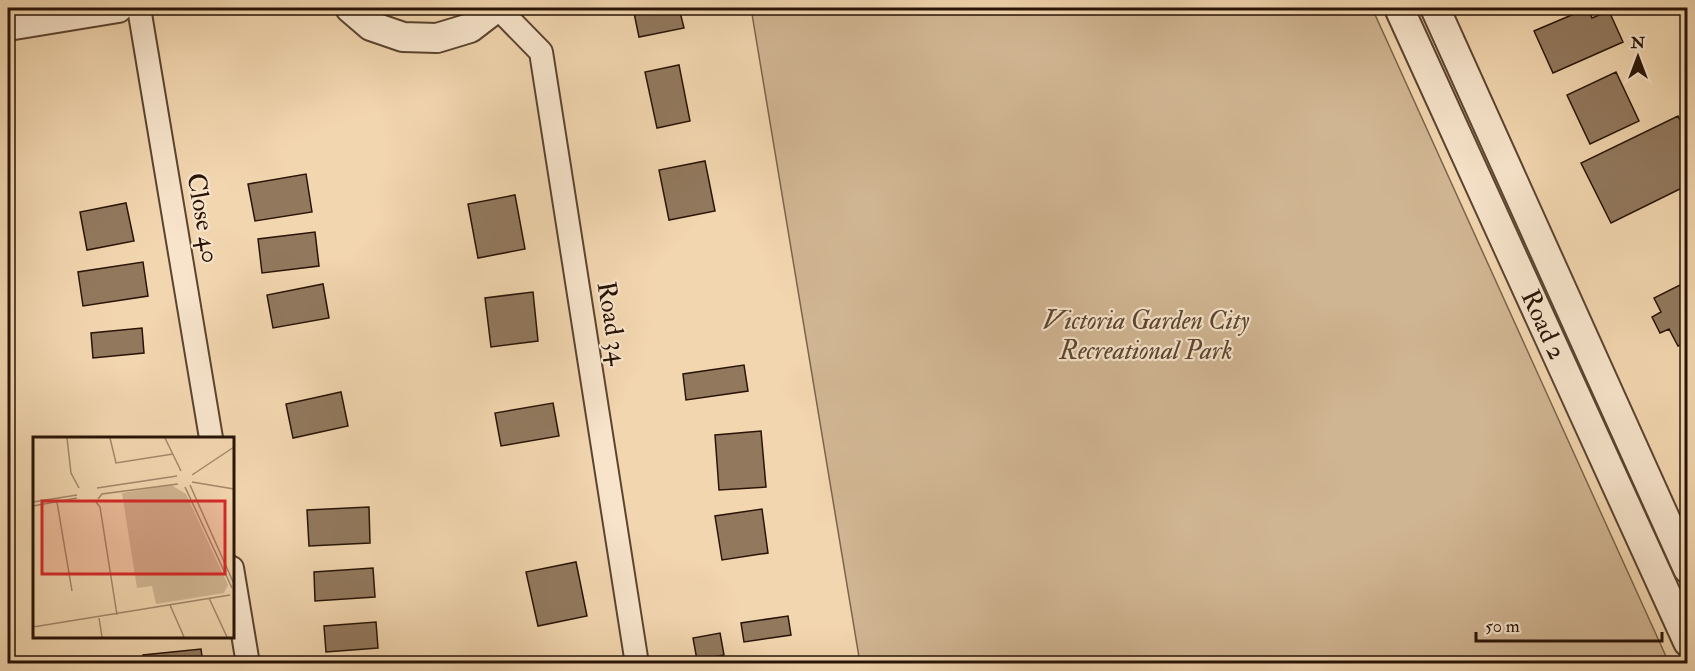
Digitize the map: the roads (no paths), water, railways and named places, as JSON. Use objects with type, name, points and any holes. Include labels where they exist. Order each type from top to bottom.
[{"type":"street","points":[[8,26],[118,8]]},
{"type":"street","name":"Close 40","points":[[139,8],[211,437]]},
{"type":"street","points":[[350,8],[371,26],[403,38],[437,38],[470,28],[497,8]]},
{"type":"street","name":"Road 34","points":[[497,8],[541,52],[637,663]]},
{"type":"street","name":"Road 2","points":[[1400,8],[1688,642]]},
{"type":"street","name":"Road 2","points":[[1435,8],[1688,569]]},
{"type":"street","points":[[1512,256],[1540,241]]},
{"type":"street","points":[[234,580],[248,663]]},
{"type":"park label","name":"Victoria Garden City Recreational Park","points":[[1146,336]]}]
